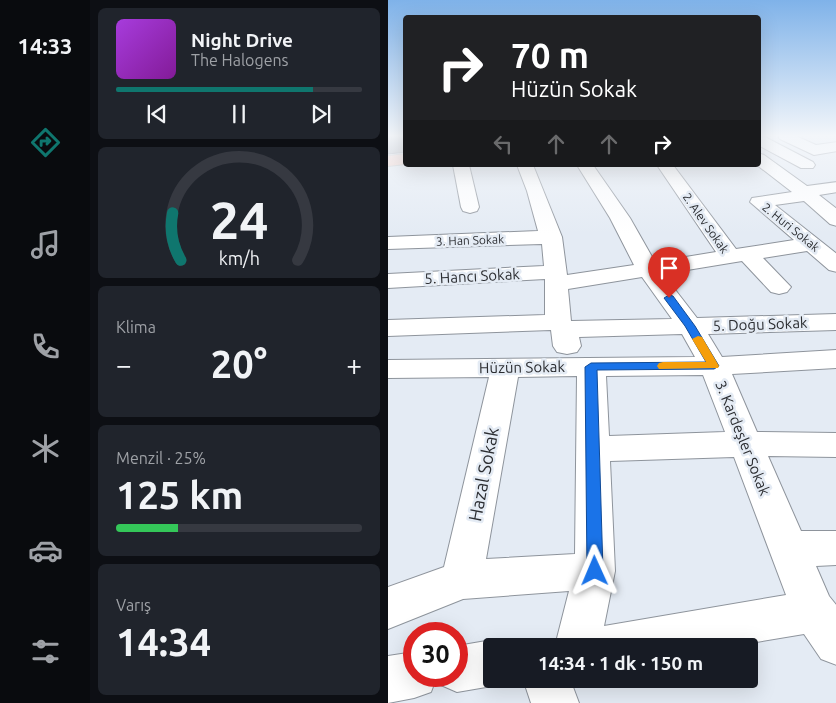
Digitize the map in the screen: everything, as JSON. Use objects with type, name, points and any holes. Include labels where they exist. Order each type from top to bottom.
[{"type":"street","points":[[462,169],[470,207]]},
{"type":"street","points":[[526,169],[552,238],[561,326],[581,367],[593,449],[595,571],[579,638]]},
{"type":"street","name":"3. Kardeşler Sokak","points":[[588,169],[620,218],[648,270],[690,326],[714,366],[789,549],[825,627]]},
{"type":"street","name":"2. Alev Sokak","points":[[668,169],[739,256],[779,287]]},
{"type":"street","points":[[773,169],[833,213]]},
{"type":"street","points":[[805,193],[836,187]]},
{"type":"street","name":"2. Huri Sokak","points":[[805,193],[759,202],[836,265]]},
{"type":"street","name":"3. Han Sokak","points":[[388,243],[552,238]]},
{"type":"street","name":"5. Hancı Sokak","points":[[388,281],[556,278],[648,270],[812,244]]},
{"type":"street","name":"5. Doğu Sokak","points":[[388,328],[690,326],[836,322]]},
{"type":"street","name":"Hüzün Sokak","points":[[388,369],[714,366],[836,359]]},
{"type":"street","name":"Hazal Sokak","points":[[462,580],[505,368]]},
{"type":"street","points":[[593,449],[746,444],[836,444]]},
{"type":"street","points":[[789,549],[836,548]]},
{"type":"street","points":[[388,608],[462,580],[595,571]]},
{"type":"street","points":[[700,638],[825,627]]},
{"type":"street","points":[[468,667],[483,665]]},
{"type":"street","points":[[388,680],[403,678]]},
{"type":"street","points":[[550,688],[555,703]]},
{"type":"slow traffic","points":[[663,366],[714,366],[698,339]]},
{"type":"route","points":[[595,571],[591,367],[714,366],[690,326],[669,298]]}]
